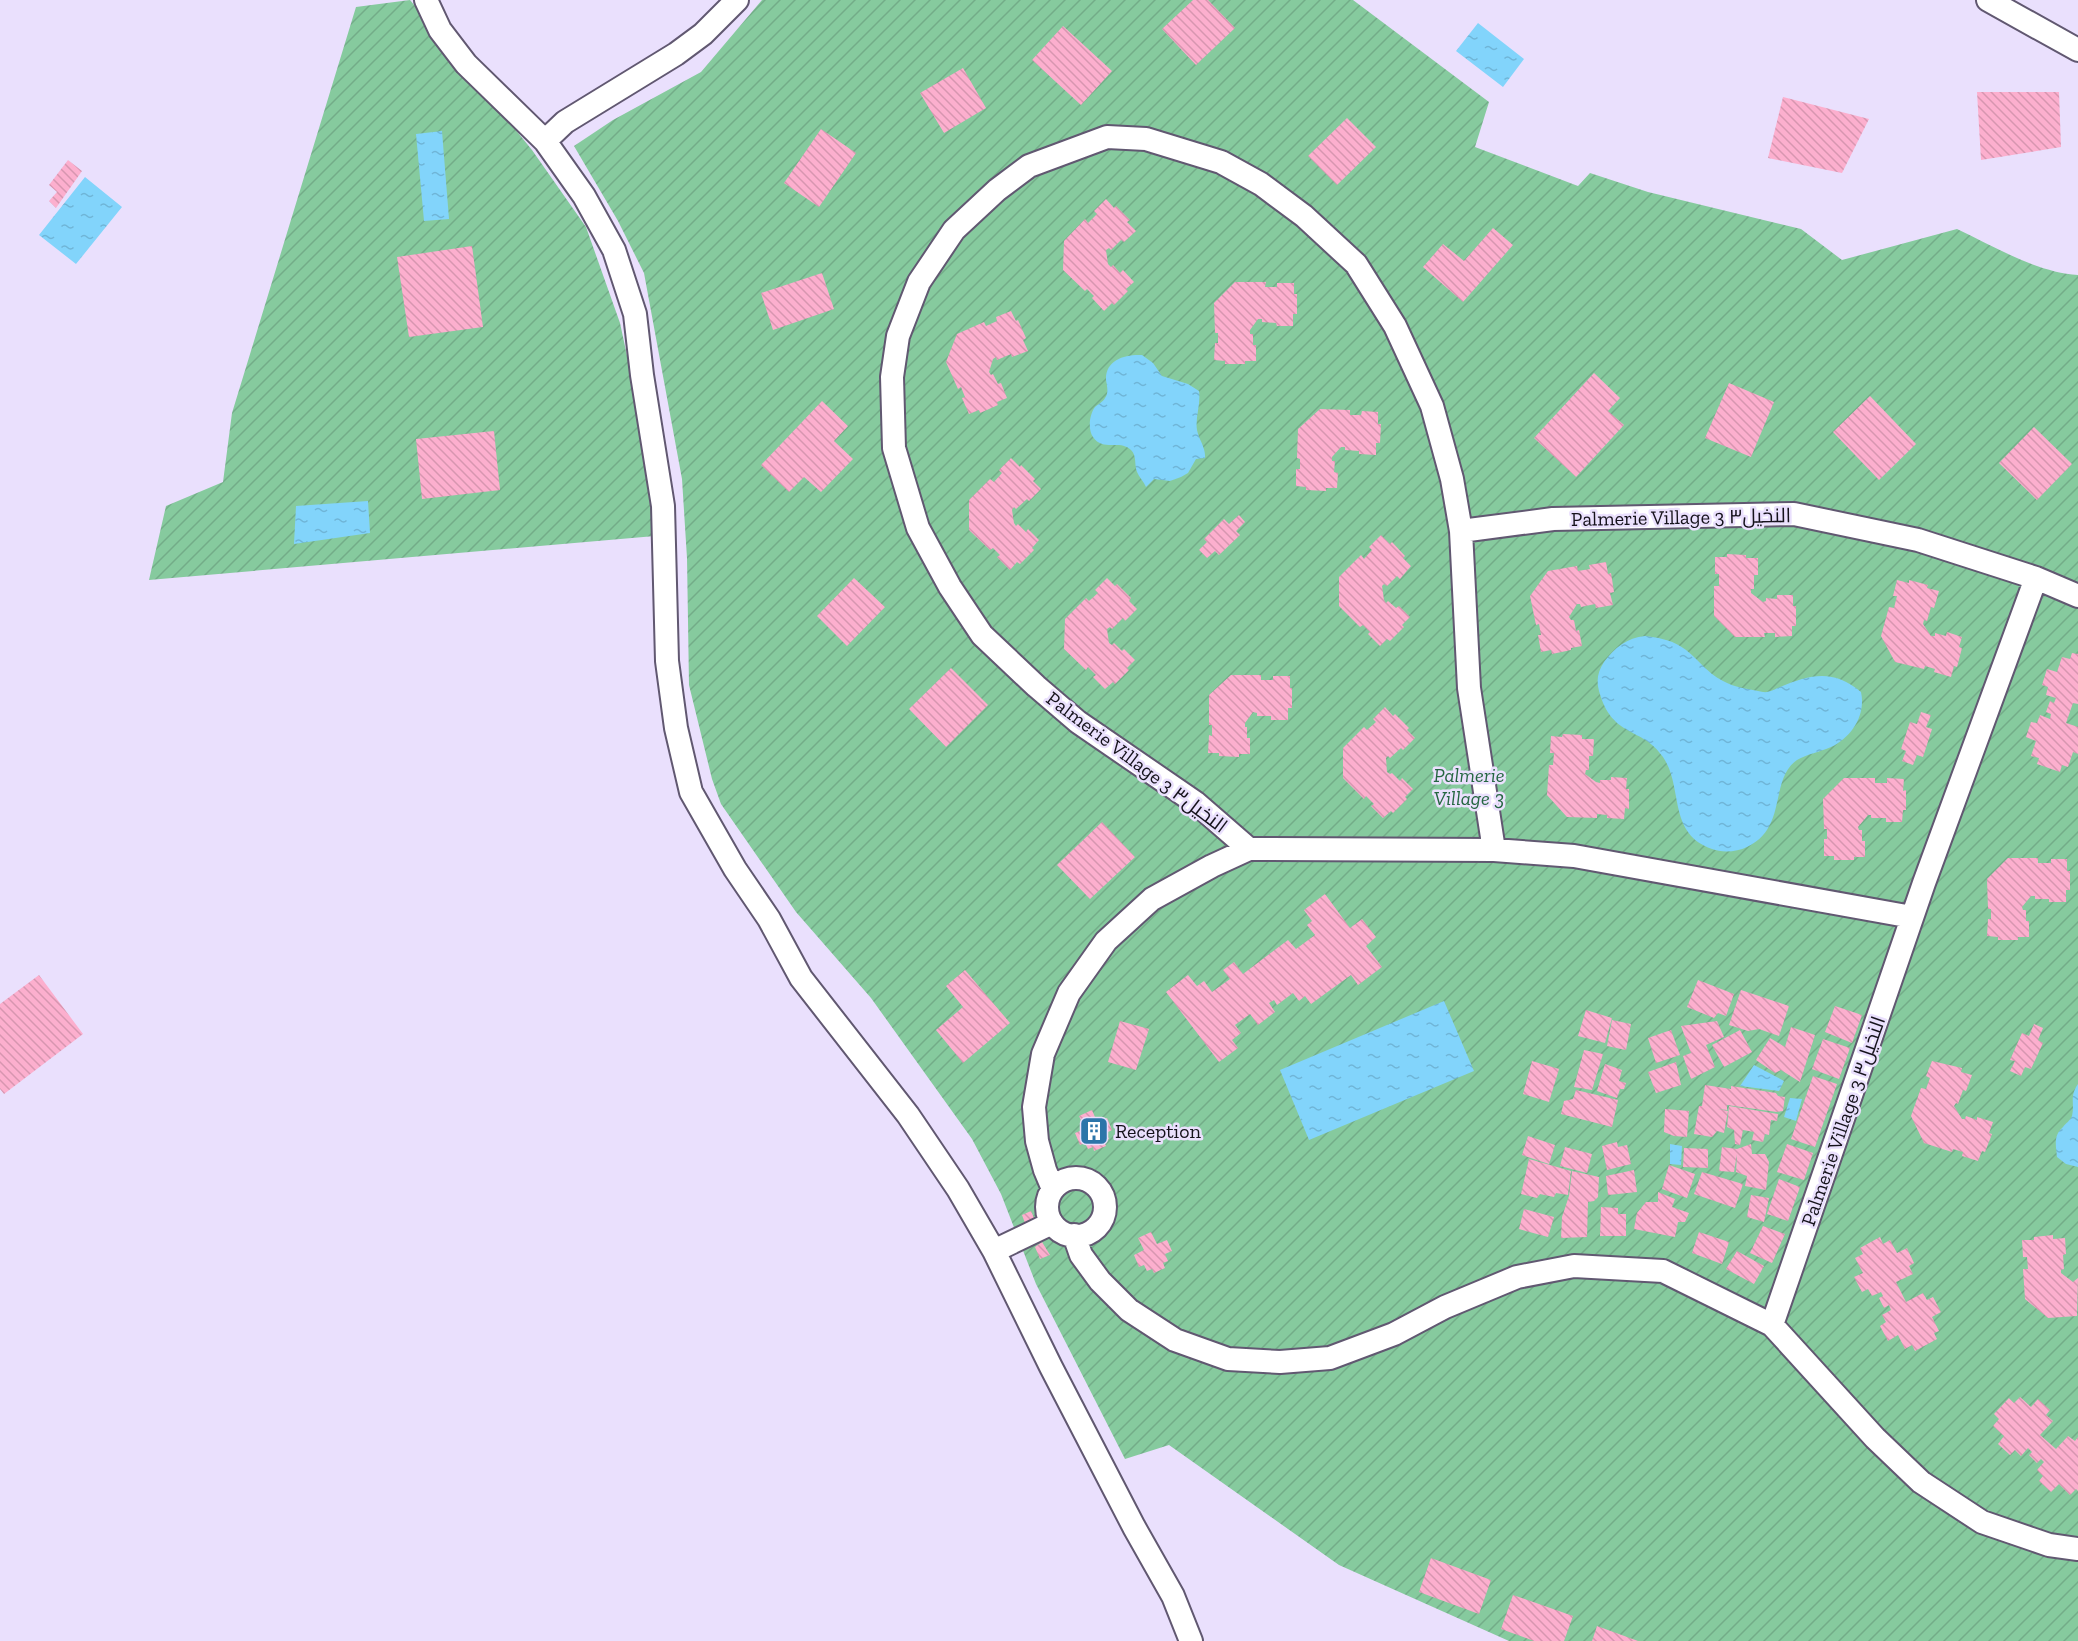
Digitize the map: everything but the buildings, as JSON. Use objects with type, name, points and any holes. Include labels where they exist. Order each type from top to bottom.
[{"type":"street","points":[[426,0],[440,30],[466,64],[545,141],[584,196],[614,250],[635,314],[642,375],[663,506],[668,660],[676,728],[692,792],[801,978],[908,1115],[958,1189],[994,1251],[1072,1407],[1173,1596],[1191,1641]]},
{"type":"street","points":[[545,141],[565,122],[676,54],[703,34],[737,0]]},
{"type":"street","points":[[1988,0],[2078,50]]},
{"type":"street","name":"Palmerie Village 3 النخيل٣","points":[[1249,849],[1196,803],[1078,722],[1036,686],[982,634],[950,587],[918,528],[894,448],[892,377],[898,336],[919,282],[954,230],[997,190],[1029,166],[1107,137],[1146,139],[1221,162],[1261,184],[1304,216],[1356,264],[1395,326],[1432,406],[1452,479],[1461,531],[1469,688],[1494,850]]},
{"type":"street","name":"Palmerie Village 3 النخيل٣","points":[[1461,531],[1553,519],[1794,514],[1918,540],[2036,578],[2078,597]]},
{"type":"street","name":"Palmerie Village 3 النخيل٣","points":[[1773,1325],[1912,917],[2036,578]]},
{"type":"street","name":"Palmerie Village 3 النخيل٣","points":[[1052,1223],[1048,1212],[1048,1200],[1053,1188],[1037,1141],[1034,1107],[1043,1054],[1070,993],[1106,941],[1152,899],[1212,866],[1249,849],[1494,850],[1574,856],[1912,917]]},
{"type":"street","points":[[994,1251],[1052,1223],[1062,1231],[1074,1235],[1086,1234],[1096,1228],[1105,1206],[1103,1195],[1096,1185],[1086,1179],[1074,1178],[1063,1181],[1053,1188]]},
{"type":"street","points":[[1074,1235],[1081,1255],[1100,1281],[1129,1310],[1175,1340],[1228,1359],[1280,1362],[1330,1358],[1394,1334],[1445,1307],[1517,1277],[1574,1266],[1663,1271],[1773,1325],[1875,1438],[1921,1482],[1982,1522],[2049,1545],[2078,1549]]},
{"type":"green space","points":[[410,0],[532,150],[586,227],[620,323],[629,365],[655,536],[149,580],[166,506],[223,482],[232,413],[356,7]]},
{"type":"green space","name":"Palmerie Village 3","points":[[762,0],[1353,0],[1489,102],[1475,147],[1578,186],[1590,173],[1648,192],[1801,229],[1842,260],[1957,229],[2031,264],[2078,275],[2078,1641],[1509,1641],[1339,1565],[1169,1445],[1125,1459],[1036,1284],[1001,1194],[972,1139],[871,998],[796,912],[721,804],[712,779],[689,685],[687,558],[682,479],[644,273],[618,221],[574,146],[613,120],[701,72]]},
{"type":"water","points":[[1478,23],[1524,59],[1503,87],[1456,51]]},
{"type":"water","points":[[442,131],[449,219],[424,221],[416,134]]},
{"type":"water","points":[[85,177],[122,207],[76,264],[39,235]]},
{"type":"water","points":[[1142,355],[1153,363],[1162,376],[1188,384],[1199,391],[1197,430],[1205,454],[1205,458],[1196,459],[1188,473],[1181,477],[1170,481],[1154,479],[1146,487],[1137,472],[1131,450],[1122,445],[1102,444],[1093,437],[1090,427],[1093,410],[1107,394],[1107,373],[1112,363],[1123,357]]},
{"type":"water","points":[[368,501],[370,533],[294,544],[296,506]]},
{"type":"water","points":[[1645,636],[1676,644],[1691,654],[1717,678],[1738,687],[1767,692],[1802,679],[1822,676],[1841,680],[1861,692],[1859,717],[1851,731],[1839,743],[1801,758],[1788,768],[1768,828],[1760,839],[1743,849],[1720,851],[1712,849],[1698,842],[1688,832],[1678,809],[1673,782],[1663,757],[1646,740],[1619,725],[1605,706],[1598,683],[1602,665],[1622,644]]},
{"type":"water","points":[[1444,1001],[1474,1071],[1309,1140],[1280,1070]]},
{"type":"water","points":[[1754,1065],[1784,1081],[1779,1091],[1740,1086]]},
{"type":"water","points":[[2078,1084],[2078,1167],[2066,1164],[2057,1157],[2056,1137],[2072,1116],[2073,1096]]},
{"type":"water","points":[[1790,1098],[1802,1099],[1796,1121],[1784,1117]]},
{"type":"water","points":[[1670,1144],[1682,1146],[1681,1165],[1670,1164]]},
{"type":"place","name":"Reception","points":[[1094,1131]]}]
